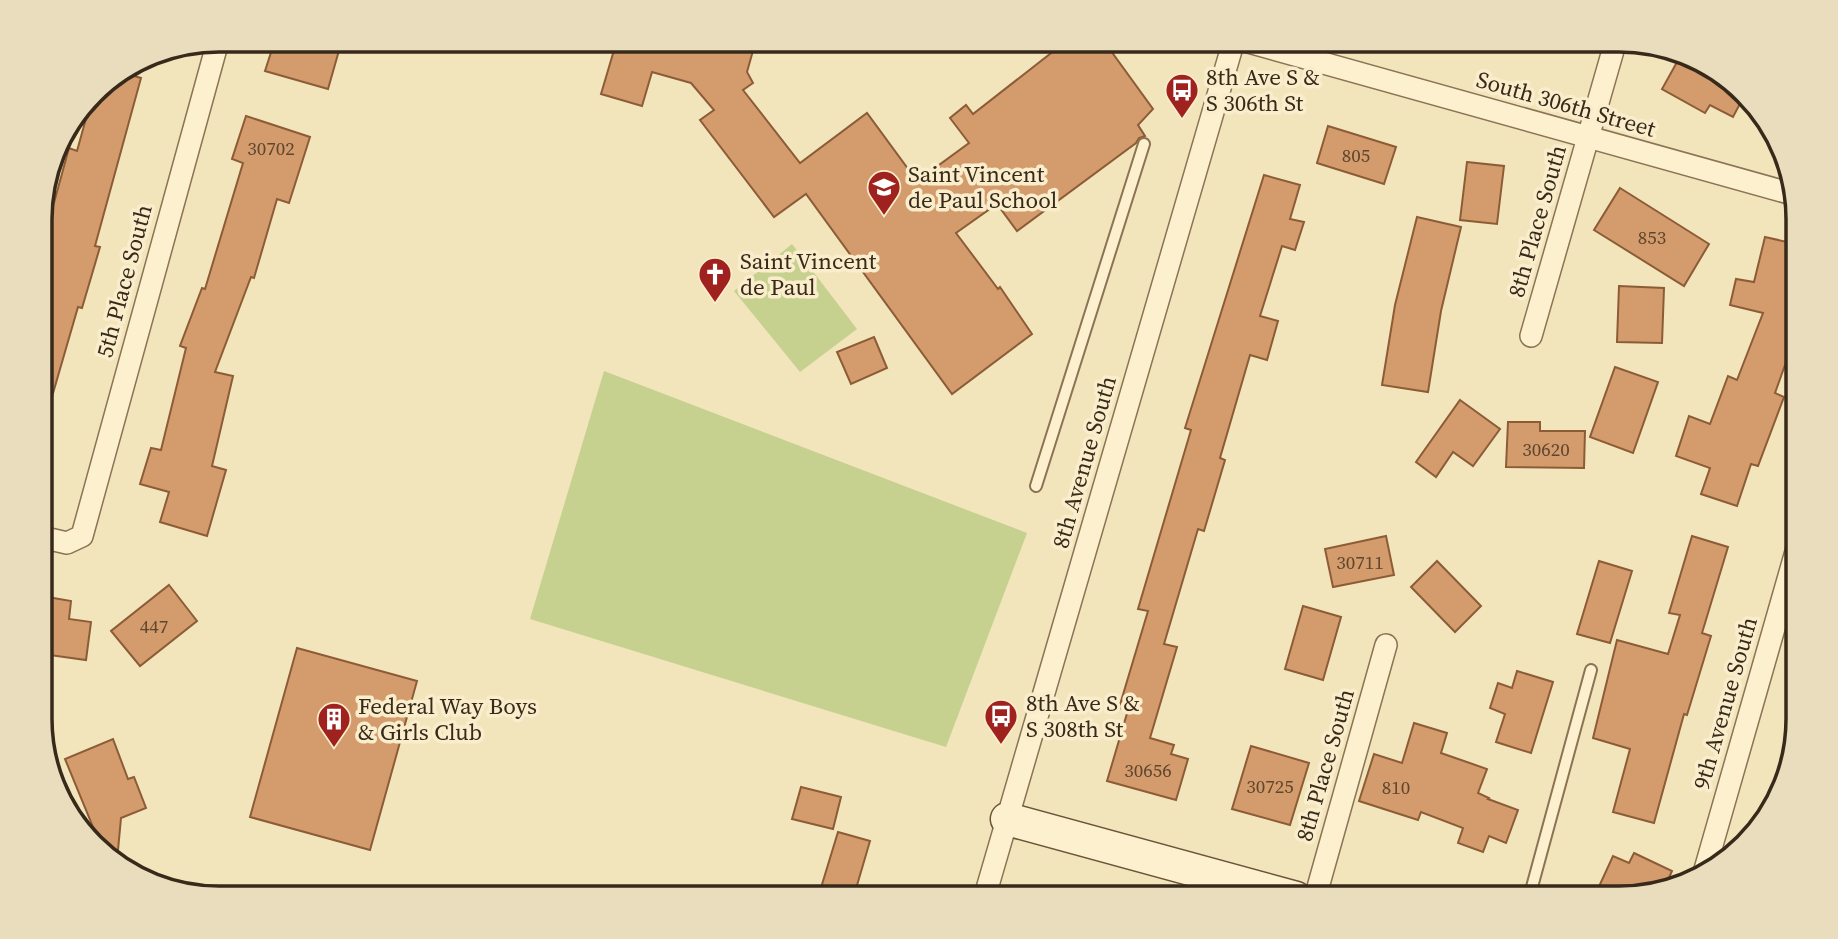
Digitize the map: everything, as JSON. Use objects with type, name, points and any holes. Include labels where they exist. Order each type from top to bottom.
[{"type":"street","name":"8th Avenue South","points":[[988,886],[1230,52]]},
{"type":"street","name":"South 306th Street","points":[[1285,52],[1783,191]]},
{"type":"street","name":"8th Place South","points":[[1531,336],[1613,52]]},
{"type":"street","name":"5th Place South","points":[[52,540],[66,543],[82,536],[215,53]]},
{"type":"street","name":"9th Avenue South","points":[[1708,860],[1786,586]]},
{"type":"street","name":"8th Place South","points":[[1318,886],[1386,645]]},
{"type":"street","points":[[1007,819],[1252,886]]},
{"type":"lane","points":[[1036,486],[1144,144]]},
{"type":"lane","points":[[1532,886],[1591,670]]},
{"type":"green space","points":[[792,244],[857,329],[800,372],[734,291]]},
{"type":"green space","points":[[604,371],[1027,533],[946,747],[530,619]]},
{"type":"building","name":"Saint Vincent de Paul School","points":[[1052,52],[1112,52],[1153,109],[1138,125],[1145,136],[1017,231],[997,204],[956,233],[998,289],[1000,287],[1032,334],[952,394],[806,194],[774,217],[700,120],[714,110],[691,83],[652,72],[642,106],[601,94],[613,53],[752,53],[747,72],[753,83],[743,90],[800,163],[867,113],[917,181],[969,143],[950,118],[966,105],[973,114]]},
{"type":"building","points":[[271,53],[338,53],[328,89],[265,71]]},
{"type":"building","points":[[1677,63],[1711,81],[1740,105],[1733,117],[1710,105],[1705,113],[1662,89]]},
{"type":"building","points":[[134,76],[141,78],[95,246],[100,247],[82,308],[78,307],[53,395],[53,206],[69,148],[77,151],[86,120],[94,109],[109,94]]},
{"type":"building","points":[[246,116],[310,137],[289,203],[277,199],[254,278],[251,277],[215,372],[233,376],[212,466],[226,470],[207,536],[160,522],[169,492],[140,484],[151,448],[161,450],[186,348],[180,346],[202,288],[205,289],[243,163],[232,159]]},
{"type":"building","points":[[1328,126],[1396,147],[1384,184],[1317,163]]},
{"type":"building","points":[[1467,162],[1504,166],[1497,224],[1460,220]]},
{"type":"building","points":[[1264,175],[1300,185],[1290,219],[1304,222],[1295,250],[1282,246],[1260,316],[1278,321],[1267,360],[1250,355],[1220,458],[1225,460],[1204,531],[1198,529],[1164,644],[1177,647],[1150,738],[1174,745],[1171,754],[1188,759],[1176,800],[1107,781],[1128,710],[1119,708],[1148,611],[1138,609],[1191,430],[1185,428]]},
{"type":"building","points":[[1620,188],[1709,244],[1684,286],[1594,230]]},
{"type":"building","points":[[1417,217],[1461,227],[1441,311],[1428,392],[1382,385],[1395,305]]},
{"type":"building","points":[[1765,237],[1786,242],[1786,362],[1775,393],[1784,397],[1758,466],[1751,464],[1737,506],[1701,494],[1710,468],[1676,456],[1689,416],[1710,424],[1728,376],[1737,380],[1763,313],[1730,305],[1736,279],[1754,282]]},
{"type":"building","points":[[1619,286],[1664,288],[1662,343],[1617,342]]},
{"type":"building","points":[[874,337],[887,368],[851,384],[837,352]]},
{"type":"building","points":[[1615,367],[1658,382],[1633,453],[1590,437]]},
{"type":"building","points":[[1460,400],[1500,429],[1473,466],[1453,452],[1436,477],[1416,462]]},
{"type":"building","points":[[1508,422],[1540,422],[1540,431],[1585,431],[1584,468],[1506,467]]},
{"type":"building","points":[[1386,536],[1394,575],[1333,587],[1325,549]]},
{"type":"building","points":[[1692,536],[1728,547],[1702,633],[1711,636],[1687,715],[1684,714],[1654,823],[1613,812],[1630,749],[1593,738],[1617,640],[1668,654],[1680,615],[1669,613]]},
{"type":"building","points":[[1437,561],[1481,606],[1455,632],[1411,587]]},
{"type":"building","points":[[1599,561],[1632,571],[1610,643],[1577,634]]},
{"type":"building","points":[[169,585],[197,621],[140,666],[111,631]]},
{"type":"building","points":[[52,598],[71,601],[69,619],[91,622],[86,660],[52,655]]},
{"type":"building","points":[[1303,606],[1341,617],[1323,680],[1285,669]]},
{"type":"building","name":"Federal Way Boys & Girls Club","points":[[297,648],[417,681],[370,850],[250,817]]},
{"type":"building","points":[[1517,671],[1553,682],[1531,753],[1496,742],[1505,714],[1490,708],[1498,683],[1512,688]]},
{"type":"building","points":[[1414,723],[1447,733],[1441,753],[1487,769],[1478,793],[1518,810],[1506,843],[1489,836],[1483,852],[1458,843],[1463,828],[1421,812],[1418,820],[1359,801],[1374,754],[1402,763]]},
{"type":"building","points":[[113,739],[128,779],[134,777],[146,808],[121,818],[118,851],[94,830],[65,759]]},
{"type":"building","points":[[1251,746],[1309,763],[1290,825],[1232,809]]},
{"type":"building","points":[[801,787],[841,797],[833,829],[792,819]]},
{"type":"building","points":[[838,832],[870,841],[857,886],[822,886]]},
{"type":"building","points":[[1634,853],[1672,871],[1669,879],[1651,883],[1599,886],[1613,856],[1629,863]]},
{"type":"place","name":"8th Ave S & S 306th St","points":[[1182,120]]},
{"type":"place","name":"Saint Vincent de Paul School","points":[[884,217]]},
{"type":"place","name":"Saint Vincent de Paul","points":[[715,304]]},
{"type":"place","name":"8th Ave S & S 308th St","points":[[1001,746]]},
{"type":"place","name":"Federal Way Boys & Girls Club","points":[[334,749]]}]
